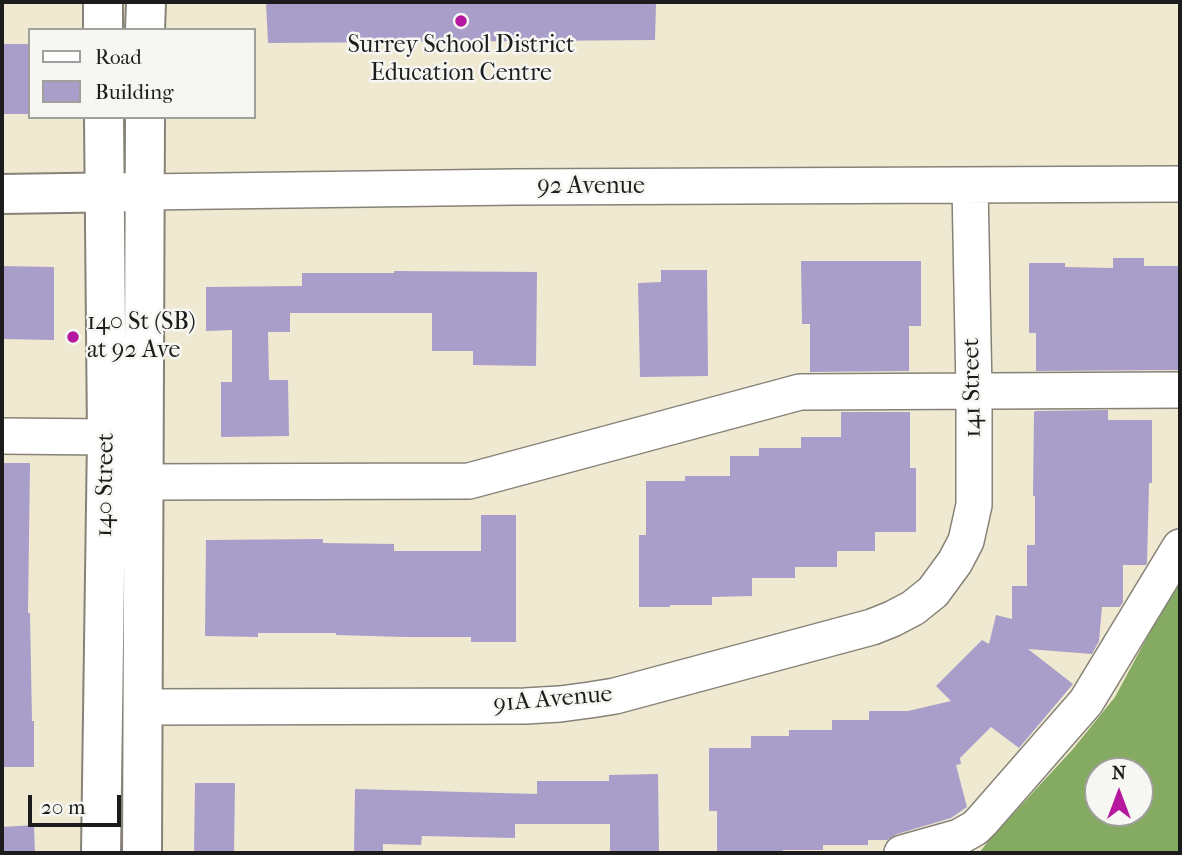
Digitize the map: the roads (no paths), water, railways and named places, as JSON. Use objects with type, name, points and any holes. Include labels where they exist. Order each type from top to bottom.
[{"type":"main road","points":[[103,2],[103,28]]},
{"type":"main road","points":[[145,28],[146,2]]},
{"type":"main road","name":"140 Street","points":[[101,853],[107,437],[104,119]]},
{"type":"main road","name":"140 Street","points":[[142,853],[145,119]]},
{"type":"main road","name":"92 Avenue","points":[[2,194],[145,192]]},
{"type":"street","name":"92 Avenue","points":[[145,192],[516,187],[1180,184]]},
{"type":"street","name":"141 Street","points":[[941,583],[961,552],[972,517],[974,493],[970,185]]},
{"type":"street","points":[[144,482],[469,481],[800,392],[1180,390]]},
{"type":"street","points":[[2,436],[107,437]]},
{"type":"street","points":[[902,853],[942,848],[975,828],[1092,692],[1180,547]]},
{"type":"street","name":"91A Avenue","points":[[143,706],[525,705],[590,700],[615,696],[872,627],[913,608],[941,583]]},
{"type":"place","name":"Surrey School District Education Centre","points":[[461,21]]},
{"type":"place","name":"140 St (SB) at 92 Ave","points":[[73,337]]}]
